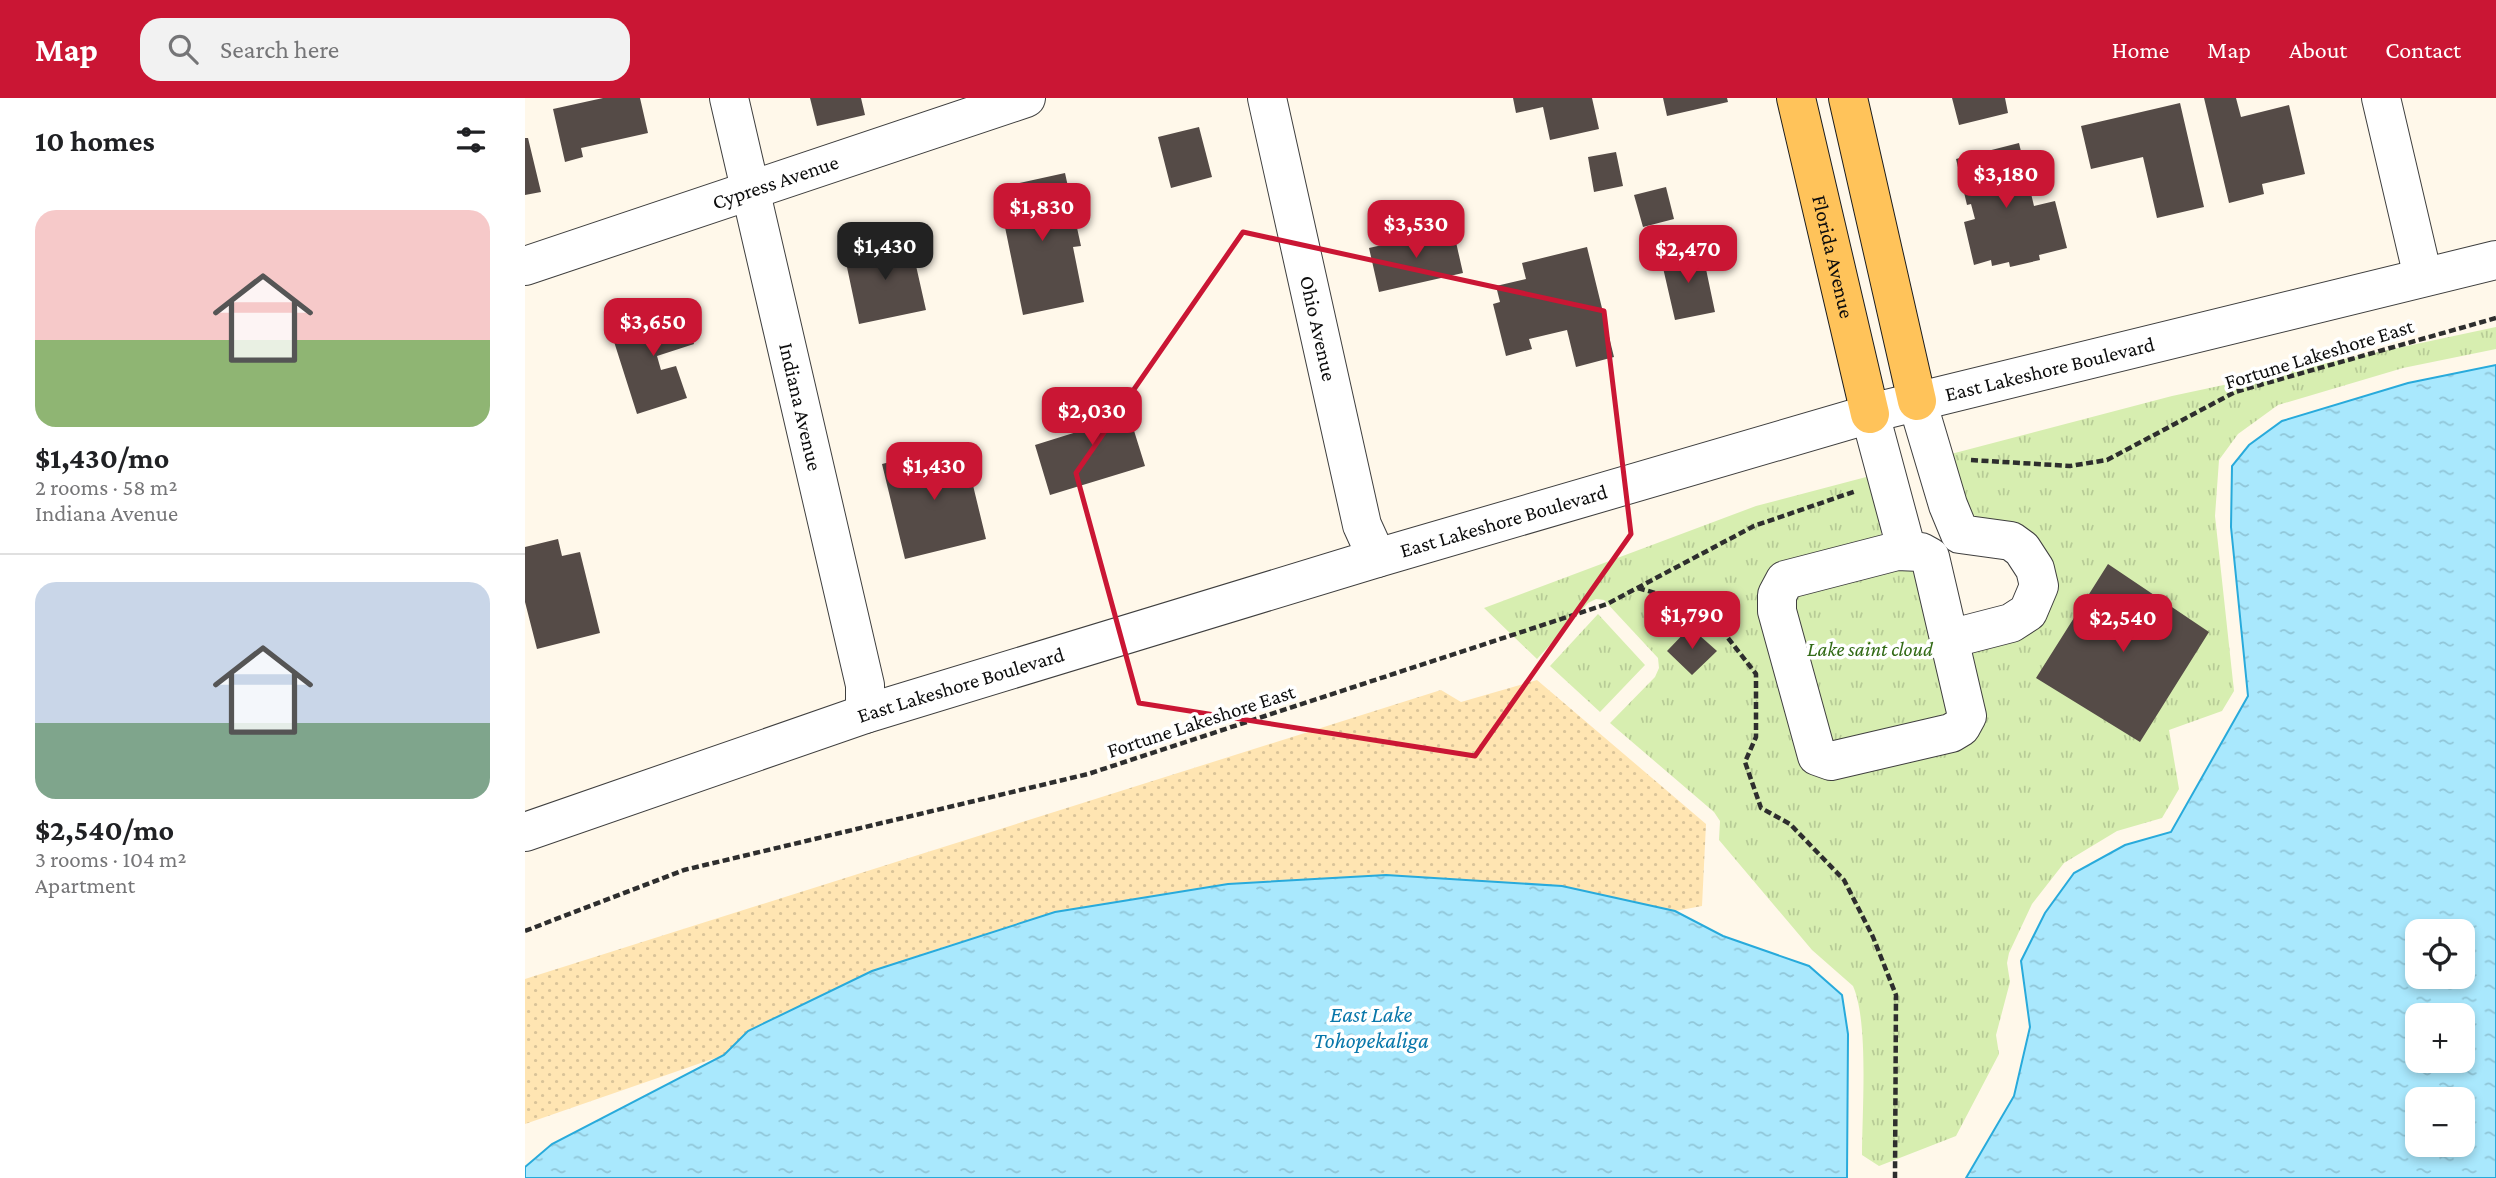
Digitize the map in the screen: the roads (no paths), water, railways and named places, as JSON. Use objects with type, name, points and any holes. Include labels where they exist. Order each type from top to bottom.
[{"type":"main road","name":"Florida Avenue","points":[[1796,98],[1870,414]]},
{"type":"main road","points":[[1848,98],[1917,401]]},
{"type":"street","name":"Indiana Avenue","points":[[729,98],[865,685],[865,714]]},
{"type":"street","name":"Cypress Avenue","points":[[525,266],[1026,98]]},
{"type":"street","name":"Ohio Avenue","points":[[1267,98],[1362,525],[1377,558]]},
{"type":"street","points":[[2381,98],[2423,277]]},
{"type":"street","name":"East Lakeshore Boulevard","points":[[525,832],[865,714],[1377,558],[1870,414],[2496,260]]},
{"type":"street","points":[[1917,401],[1948,505],[1929,547],[1949,639],[1967,716],[1962,727],[1951,733],[1831,761],[1817,756],[1777,611],[1777,595],[1785,580],[1929,547],[2011,541],[2022,549],[2035,569],[2039,586],[2028,612],[2011,623],[1949,639]]},
{"type":"street","points":[[1870,414],[1905,544],[1929,547]]},
{"type":"water","points":[[2496,365],[2496,1178],[1966,1178],[2014,1096],[2030,1027],[2021,961],[2045,913],[2074,873],[2125,845],[2171,832],[2248,696],[2231,527],[2232,466],[2249,445],[2282,421],[2408,383]]},
{"type":"water","name":"East Lake Tohopekaliga","points":[[1386,875],[1562,886],[1675,911],[1723,936],[1809,966],[1842,995],[1848,1034],[1847,1178],[525,1178],[525,1167],[552,1144],[724,1055],[748,1031],[872,971],[1055,912],[1228,884]]},
{"type":"park label","name":"Lake saint cloud","points":[[1870,649]]}]
